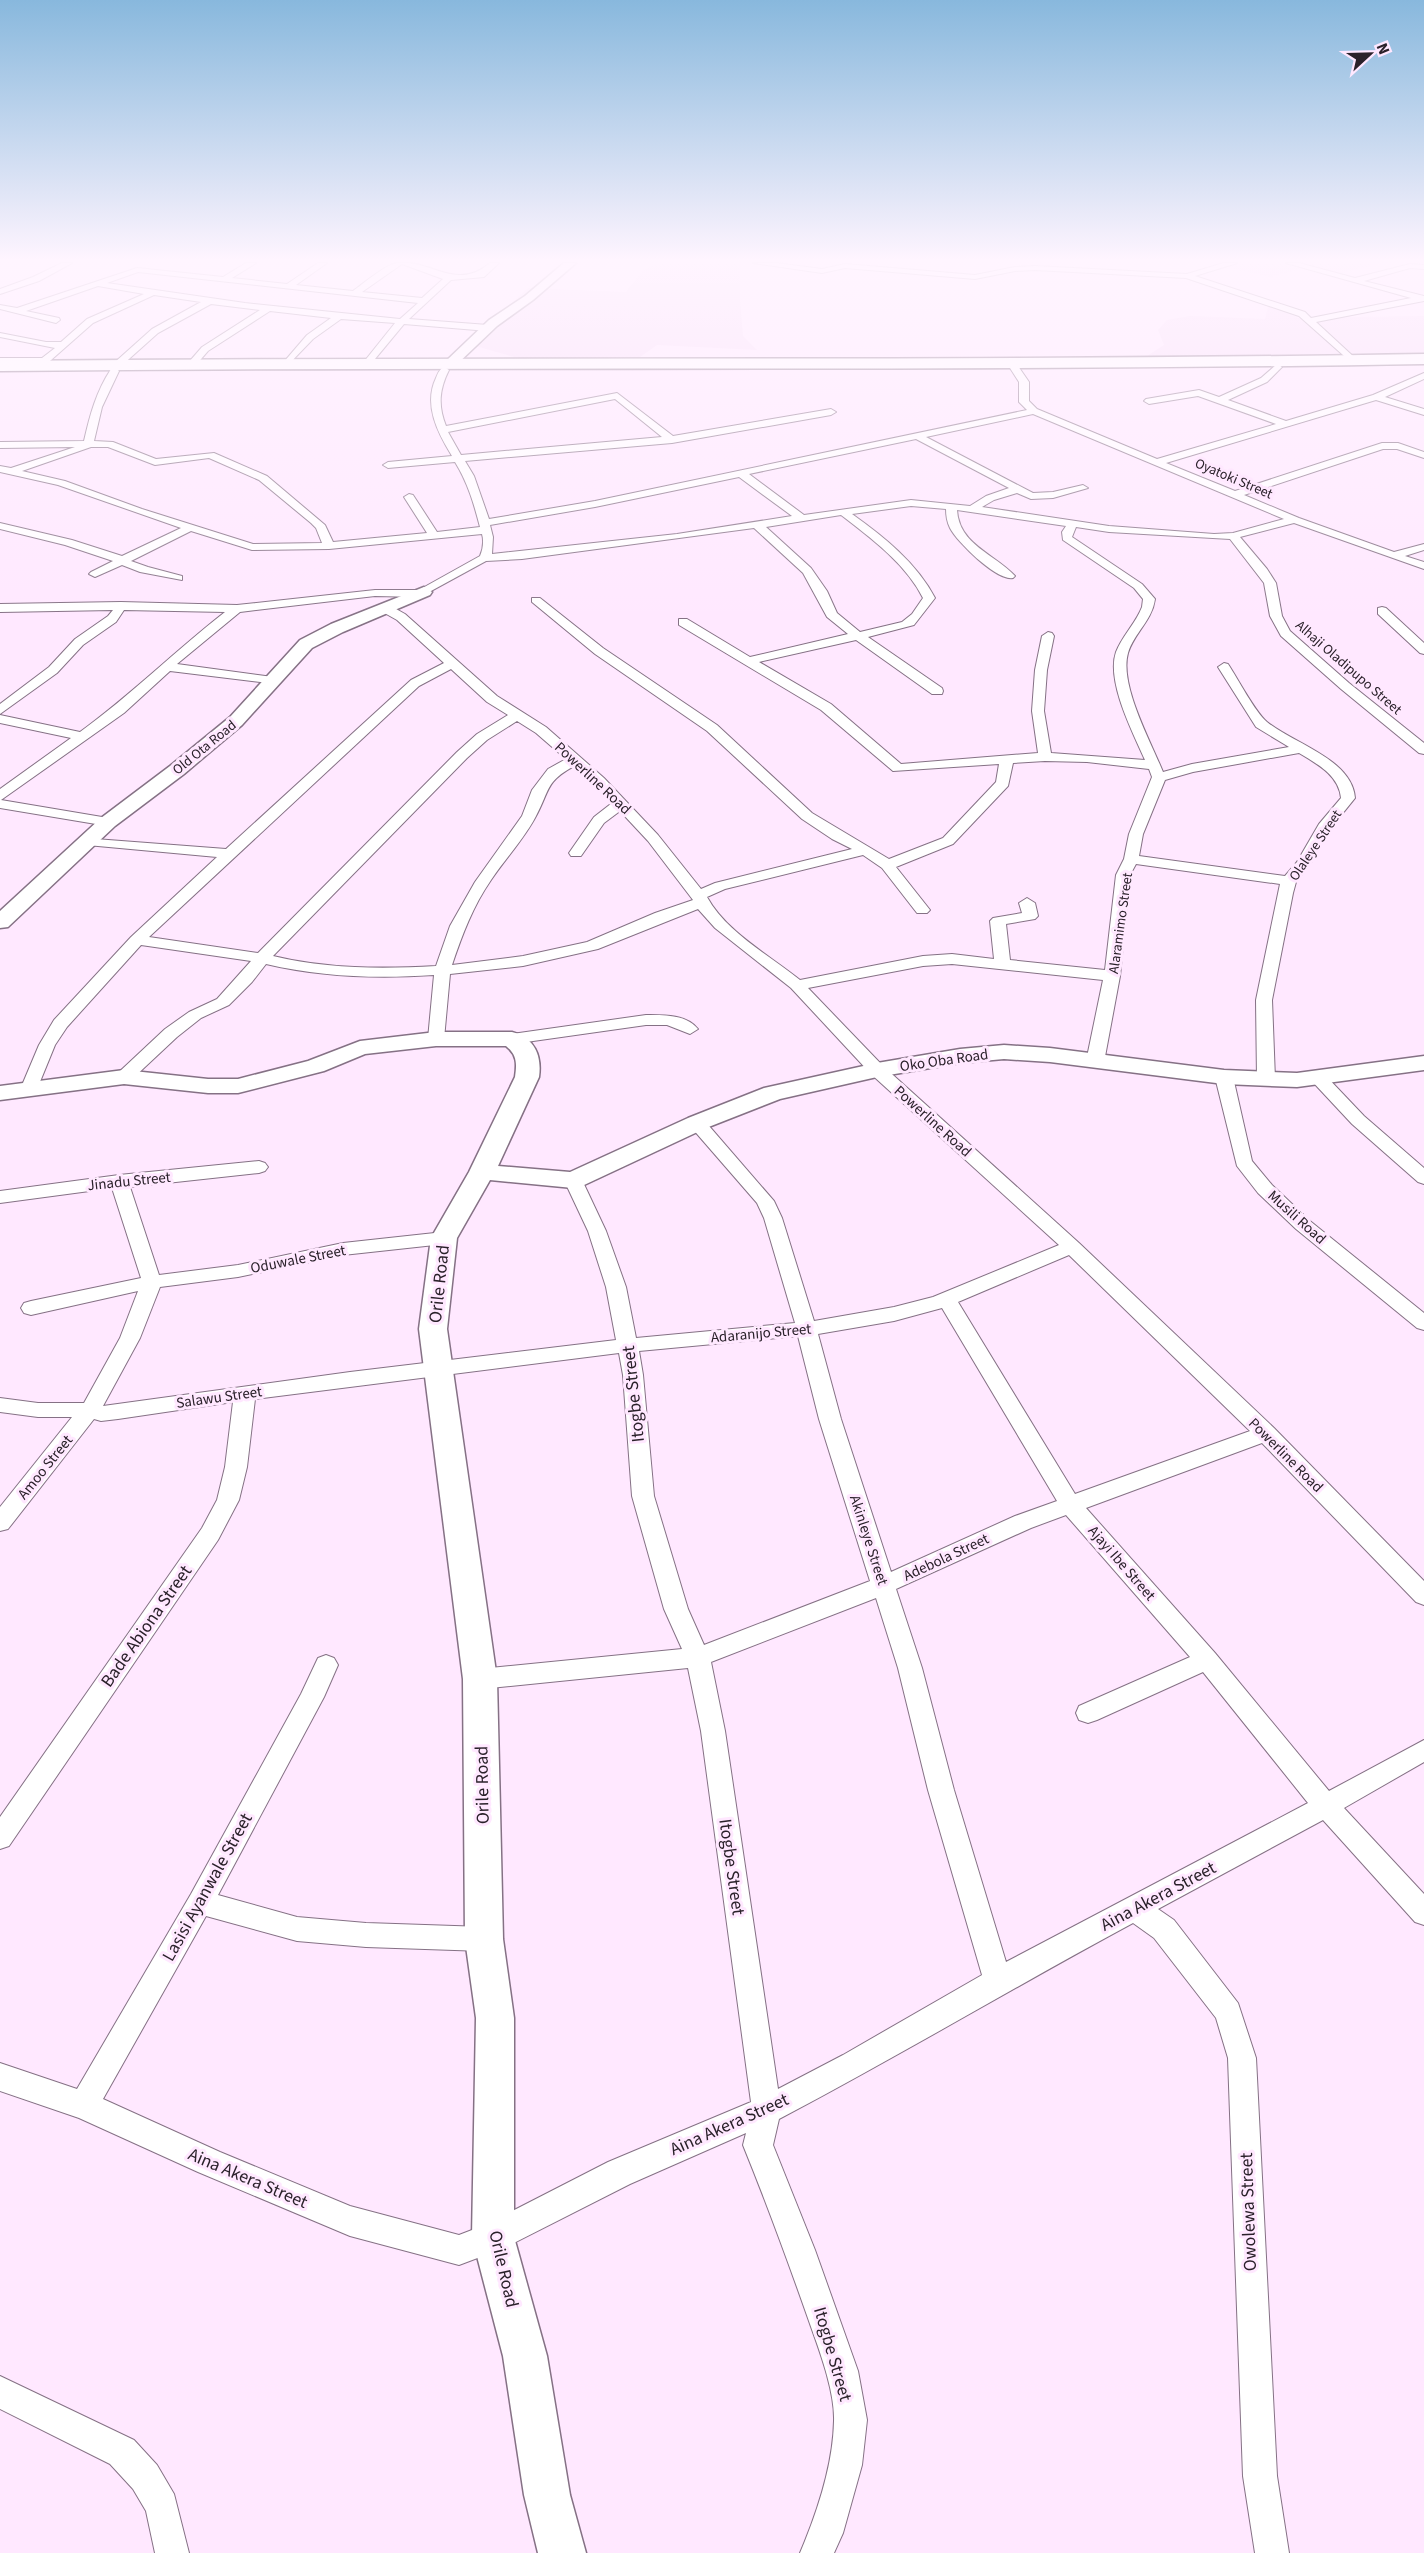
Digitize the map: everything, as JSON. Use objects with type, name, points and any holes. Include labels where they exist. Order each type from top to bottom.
[{"type":"street","points":[[90,443],[94,417],[109,382]]},
{"type":"street","points":[[440,382],[436,387],[435,402],[442,430],[457,460],[472,482],[486,527],[489,544],[484,558],[522,556],[758,526],[911,503],[973,508],[1150,534],[1214,537],[1233,536],[1294,520]]},
{"type":"street","points":[[1024,382],[1024,402],[1034,411]]},
{"type":"street","points":[[1220,400],[1259,382]]},
{"type":"street","points":[[1158,462],[1376,397],[1410,382]]},
{"type":"street","points":[[1149,401],[1196,393],[1285,424]]},
{"type":"street","points":[[442,430],[617,396],[672,440]]},
{"type":"street","points":[[1376,397],[1424,412]]},
{"type":"street","points":[[0,469],[61,483],[189,528],[252,547],[329,546],[486,527],[1034,411]]},
{"type":"street","name":"Oyatoki Street","points":[[1034,411],[1294,520],[1424,566]]},
{"type":"street","points":[[388,465],[672,440],[831,412]]},
{"type":"street","points":[[919,437],[1031,496],[1053,495],[1083,488]]},
{"type":"street","points":[[13,471],[80,449],[90,443]]},
{"type":"street","points":[[0,445],[109,444],[155,462],[204,455],[216,457],[270,483],[321,527],[329,546]]},
{"type":"street","points":[[1234,495],[1389,445],[1424,455]]},
{"type":"street","points":[[741,473],[803,519]]},
{"type":"street","points":[[973,508],[990,498],[1017,489]]},
{"type":"street","points":[[409,497],[434,535]]},
{"type":"street","points":[[951,506],[950,515],[955,530],[1009,576]]},
{"type":"street","points":[[748,661],[855,634],[909,624],[928,595],[918,579],[874,536],[843,512]]},
{"type":"street","points":[[1073,524],[1067,532],[1067,538],[1134,583],[1149,599],[1142,621],[1123,650],[1119,669],[1123,687],[1157,771]]},
{"type":"street","points":[[0,526],[68,542],[144,570],[178,578]]},
{"type":"street","points":[[758,526],[802,566],[822,592],[825,603],[837,621],[937,691]]},
{"type":"street","points":[[95,574],[189,528]]},
{"type":"street","name":"Alhaji Oladipupo Street","points":[[1233,536],[1263,571],[1271,586],[1276,616],[1285,633],[1345,686],[1424,750]]},
{"type":"street","points":[[1395,555],[1424,547]]},
{"type":"street","name":"Old Ota Road","points":[[0,922],[108,822],[236,721],[306,644],[337,628],[427,590],[484,558]]},
{"type":"street","points":[[0,608],[121,606],[237,609],[375,593],[427,590]]},
{"type":"street","points":[[536,600],[599,651],[712,728],[807,816],[837,836],[866,850],[887,865],[922,910]]},
{"type":"street","points":[[0,710],[53,670],[79,642],[112,619],[121,606]]},
{"type":"street","name":"Powerline Road","points":[[385,608],[415,629],[492,699],[541,730],[622,804],[653,838],[700,898],[707,912],[720,925],[797,985],[877,1070],[1072,1247],[1266,1433],[1424,1596]]},
{"type":"street","points":[[0,796],[142,692],[198,639],[237,609]]},
{"type":"street","points":[[1382,611],[1424,650]]},
{"type":"street","points":[[683,622],[826,706],[898,768],[1045,757],[1088,758],[1157,771],[1192,768],[1300,749]]},
{"type":"street","points":[[1045,757],[1038,711],[1041,670],[1048,636]]},
{"type":"street","points":[[29,1090],[47,1046],[60,1024],[137,940],[415,683],[451,664]]},
{"type":"street","name":"Olaleye Street","points":[[1224,666],[1261,724],[1337,774],[1347,786],[1348,798],[1324,827],[1303,864],[1289,881],[1264,1000],[1266,1079]]},
{"type":"street","points":[[168,667],[273,681]]},
{"type":"street","points":[[124,1077],[171,1033],[195,1015],[223,1002],[246,979],[262,958],[462,755],[482,737],[517,715]]},
{"type":"street","points":[[0,719],[83,737]]},
{"type":"street","points":[[887,865],[948,841],[997,790],[1005,775],[1007,759]]},
{"type":"street","points":[[436,1039],[442,971],[458,926],[482,882],[529,816],[539,790],[554,772],[575,760]]},
{"type":"street","name":"Alaramimo Street","points":[[1095,1062],[1112,976],[1123,875],[1131,859],[1136,834],[1157,771]]},
{"type":"street","points":[[0,804],[108,822]]},
{"type":"street","points":[[576,853],[599,820],[622,804]]},
{"type":"street","points":[[87,841],[229,854]]},
{"type":"street","points":[[137,940],[262,958],[284,966],[312,969],[364,972],[442,971],[533,959],[593,946],[616,938],[720,886],[866,850]]},
{"type":"street","points":[[1131,859],[1289,881]]},
{"type":"street","points":[[1003,965],[998,921],[1030,916],[1027,903]]},
{"type":"street","points":[[797,985],[923,961],[952,959],[1112,976]]},
{"type":"street","points":[[0,1093],[124,1077],[208,1086],[238,1086],[316,1066],[360,1048],[436,1039],[512,1039],[646,1020],[670,1020],[690,1029]]},
{"type":"street","name":"Orile Road","points":[[512,1039],[523,1048],[529,1062],[527,1077],[482,1172],[444,1238],[433,1329],[480,1679],[484,1939],[495,2018],[493,2237],[525,2355],[548,2495],[562,2553]]},
{"type":"street","name":"Oko Oba Road","points":[[482,1172],[573,1180],[697,1123],[773,1093],[877,1070],[960,1056],[1004,1052],[1050,1055],[1224,1077],[1266,1079],[1319,1079],[1424,1063]]},
{"type":"street","name":"Musili Road","points":[[1224,1077],[1234,1132],[1243,1162],[1265,1189],[1303,1225],[1424,1323]]},
{"type":"street","points":[[1319,1079],[1358,1120],[1424,1178]]},
{"type":"street","name":"Akinleye Street","points":[[697,1123],[765,1201],[773,1218],[830,1419],[910,1668],[941,1790],[998,1981]]},
{"type":"street","points":[[1403,1161],[1424,1158]]},
{"type":"street","name":"Jinadu Street","points":[[0,1197],[119,1181],[259,1167]]},
{"type":"street","name":"Itogbe Street","points":[[573,1180],[597,1231],[616,1287],[628,1345],[643,1496],[676,1609],[698,1657],[713,1731],[767,2109],[758,2145],[800,2250],[842,2371],[851,2420],[845,2465],[826,2534],[817,2553]]},
{"type":"street","points":[[119,1181],[152,1282]]},
{"type":"street","name":"Oduwale Street","points":[[31,1308],[152,1282],[238,1270],[343,1249],[444,1238]]},
{"type":"street","name":"Adaranijo Street","points":[[439,1368],[628,1345],[806,1328],[895,1314],[947,1300],[1072,1247]]},
{"type":"street","name":"Amoo Street","points":[[0,1523],[90,1410],[130,1338],[152,1282]]},
{"type":"street","name":"Ajayi Ibe Street","points":[[947,1300],[1070,1504],[1207,1660],[1326,1806],[1424,1913]]},
{"type":"street","name":"Salawu Street","points":[[0,1405],[38,1410],[90,1410],[101,1414],[439,1368]]},
{"type":"street","name":"Bade Abiona Street","points":[[0,1838],[214,1525],[228,1500],[236,1467],[245,1393]]},
{"type":"street","name":"Adebola Street","points":[[480,1679],[698,1657],[884,1585],[1023,1522],[1266,1433]]},
{"type":"street","points":[[1088,1713],[1207,1660]]},
{"type":"street","name":"Lasisi Ayanwale Street","points":[[84,2106],[200,1902],[312,1697],[326,1665]]},
{"type":"street","name":"Aina Akera Street","points":[[0,2077],[84,2106],[350,2221],[459,2250],[493,2237],[619,2173],[767,2109],[853,2065],[998,1981],[1326,1806],[1424,1750]]},
{"type":"street","points":[[200,1902],[297,1929],[366,1935],[484,1939]]},
{"type":"street","name":"Owolewa Street","points":[[1135,1909],[1164,1929],[1228,2012],[1242,2058],[1260,2476],[1272,2553]]},
{"type":"street","points":[[0,2392],[122,2452],[145,2477],[162,2506],[172,2553]]}]
